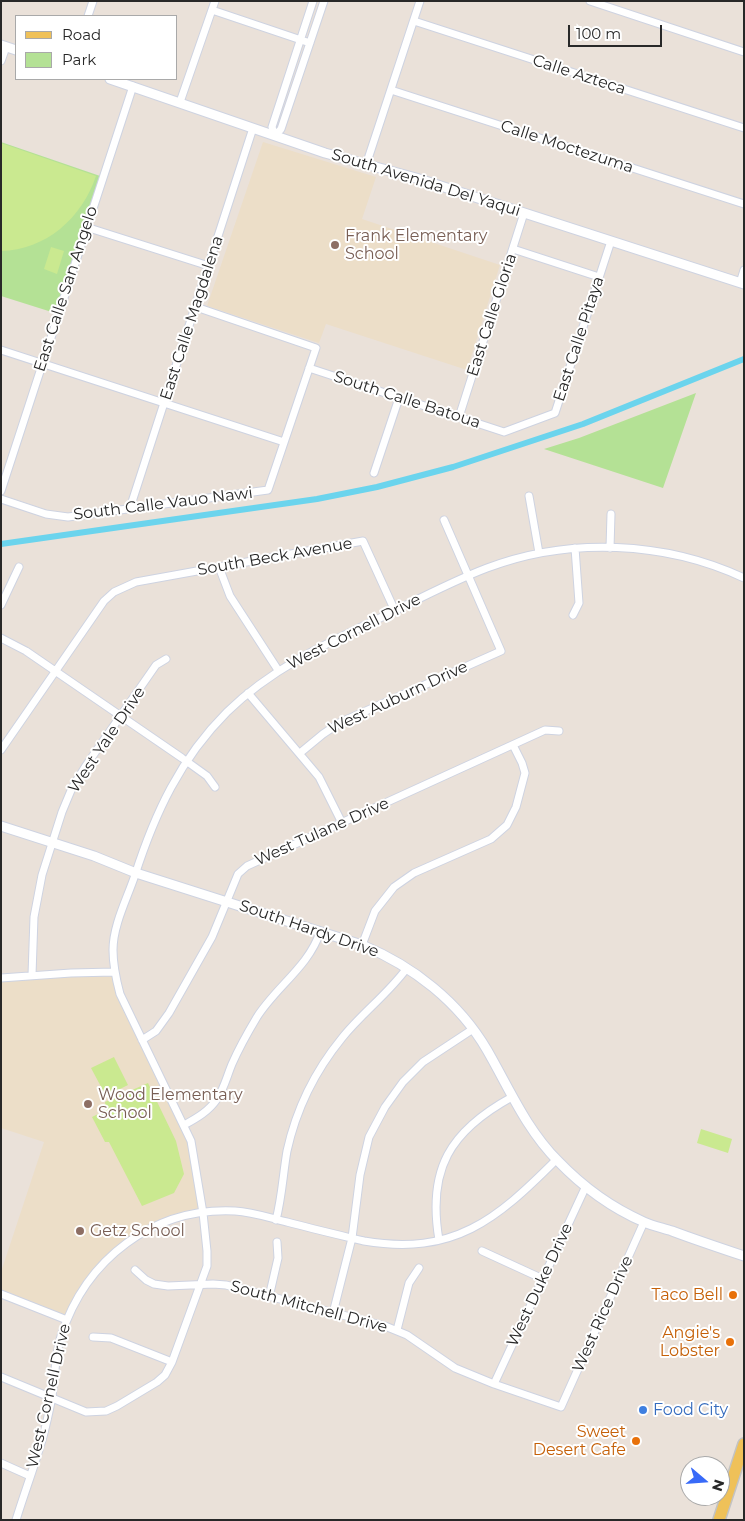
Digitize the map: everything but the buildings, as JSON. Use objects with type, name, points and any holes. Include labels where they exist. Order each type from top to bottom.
[{"type":"main road","points":[[719,1520],[744,1444]]},
{"type":"street","points":[[88,15],[93,1]]},
{"type":"street","points":[[180,102],[214,1]]},
{"type":"street","points":[[275,136],[272,127],[313,1]]},
{"type":"street","points":[[275,136],[281,129],[324,1]]},
{"type":"street","points":[[366,165],[420,1]]},
{"type":"street","points":[[590,1],[744,52]]},
{"type":"street","points":[[212,10],[310,43]]},
{"type":"street","name":"Calle Azteca","points":[[414,21],[744,128]]},
{"type":"street","points":[[1,61],[4,46]]},
{"type":"street","name":"South Avenida Del Yaqui","points":[[113,80],[275,136],[366,165],[416,178],[742,284]]},
{"type":"street","name":"East Calle San Angelo","points":[[1,492],[133,86]]},
{"type":"street","name":"Calle Moctezuma","points":[[391,90],[744,204]]},
{"type":"street","name":"East Calle Magdalena","points":[[130,508],[253,128]]},
{"type":"street","name":"East Calle Gloria","points":[[459,417],[524,213]]},
{"type":"street","points":[[86,227],[209,266]]},
{"type":"street","name":"East Calle Pitaya","points":[[504,432],[555,413],[611,241]]},
{"type":"street","points":[[513,249],[599,277]]},
{"type":"street","points":[[742,284],[744,270]]},
{"type":"street","points":[[1,350],[284,442],[316,348],[196,307]]},
{"type":"street","name":"South Calle Batoua","points":[[309,368],[504,432]]},
{"type":"street","points":[[374,473],[399,398]]},
{"type":"street","name":"South Calle Vauo Nawi","points":[[1,499],[46,514],[68,517],[268,490],[284,442]]},
{"type":"street","points":[[529,496],[539,553]]},
{"type":"street","points":[[610,548],[611,514]]},
{"type":"street","points":[[444,520],[468,575],[507,561],[539,553],[575,548],[610,548],[670,553],[717,567],[744,578]]},
{"type":"street","name":"South Beck Avenue","points":[[55,671],[104,601],[114,592],[136,582],[362,541],[396,611]]},
{"type":"street","points":[[573,615],[579,603],[575,548]]},
{"type":"street","points":[[1,605],[19,567]]},
{"type":"street","points":[[219,567],[230,596],[278,670]]},
{"type":"street","name":"West Cornell Drive","points":[[16,1520],[43,1435],[52,1398],[60,1338],[85,1284],[106,1260],[135,1237],[169,1221],[203,1213],[195,1157],[184,1125],[120,994],[114,972],[113,949],[116,929],[162,801],[186,760],[222,717],[248,693],[278,670],[316,649],[468,575]]},
{"type":"street","name":"West Auburn Drive","points":[[300,753],[341,722],[501,651],[468,575]]},
{"type":"street","points":[[1,638],[26,651],[186,760],[207,776],[215,787]]},
{"type":"street","name":"West Yale Drive","points":[[32,975],[34,917],[42,875],[62,812],[72,788],[156,665],[166,659]]},
{"type":"street","points":[[1,750],[55,671]]},
{"type":"street","points":[[248,693],[300,753],[326,788],[342,823]]},
{"type":"street","name":"West Tulane Drive","points":[[142,1040],[156,1031],[170,1013],[212,937],[238,874],[247,866],[545,730],[559,731]]},
{"type":"street","points":[[362,945],[375,911],[394,887],[414,873],[491,839],[507,825],[516,807],[525,774],[513,745]]},
{"type":"street","name":"South Hardy Drive","points":[[1,826],[114,863],[136,873],[362,945],[388,957],[407,968],[444,997],[473,1029],[529,1126],[556,1160],[586,1186],[609,1203],[644,1222],[744,1256]]},
{"type":"street","points":[[184,1125],[201,1116],[218,1098],[233,1062],[258,1016],[276,991],[306,959],[315,946],[320,932]]},
{"type":"street","points":[[276,1220],[289,1144],[299,1109],[318,1071],[342,1038],[392,988],[407,968]]},
{"type":"street","points":[[1,978],[114,972]]},
{"type":"street","points":[[333,1313],[352,1238],[360,1175],[369,1137],[385,1107],[403,1082],[423,1062],[473,1029]]},
{"type":"street","points":[[439,1240],[435,1219],[435,1197],[438,1176],[444,1162],[460,1135],[474,1121],[512,1097]]},
{"type":"street","points":[[1,1377],[86,1412],[106,1411],[157,1382],[166,1374],[172,1362],[207,1266],[208,1257],[203,1213],[234,1211],[255,1214],[352,1238],[395,1245],[439,1240],[471,1229],[497,1214],[511,1204],[556,1160]]},
{"type":"street","name":"West Duke Drive","points":[[494,1384],[586,1186]]},
{"type":"street","name":"West Rice Drive","points":[[561,1406],[644,1222]]},
{"type":"street","points":[[269,1297],[278,1258],[277,1242]]},
{"type":"street","points":[[482,1251],[543,1280]]},
{"type":"street","points":[[396,1330],[409,1282],[419,1268]]},
{"type":"street","name":"South Mitchell Drive","points":[[135,1270],[146,1280],[154,1284],[168,1286],[226,1285],[386,1326],[407,1335],[455,1368],[494,1384],[561,1406]]},
{"type":"street","points":[[1,1294],[67,1320]]},
{"type":"street","points":[[92,1337],[111,1338],[172,1362]]},
{"type":"street","points":[[1,1463],[30,1476]]},
{"type":"shaded area","name":"Frank Elementary School","points":[[263,142],[376,177],[362,219],[500,265],[467,370],[326,324],[319,343],[207,306]]},
{"type":"shaded area","name":"Wood Elementary School","points":[[114,972],[120,994],[184,1125],[203,1213],[153,1228],[106,1260],[67,1320],[1,1294],[1,1272],[44,1142],[1,1128],[1,978]]},
{"type":"green space","points":[[1,142],[103,177],[58,314],[1,296]]},
{"type":"green space","points":[[1,143],[96,176],[82,205],[60,229],[33,245],[1,251]]},
{"type":"green space","points":[[51,247],[64,251],[57,274],[44,269]]},
{"type":"green space","points":[[696,393],[663,488],[544,449],[579,438]]},
{"type":"green space","points":[[114,1057],[128,1085],[106,1096],[91,1068]]},
{"type":"green space","points":[[148,1083],[176,1141],[184,1174],[174,1193],[142,1206],[109,1142],[105,1142],[92,1117],[106,1110],[105,1102]]},
{"type":"green space","points":[[701,1129],[732,1139],[728,1153],[697,1143]]},
{"type":"waterway","points":[[1,544],[317,499],[377,487],[453,467],[583,424],[744,359]]},
{"type":"place","name":"Frank Elementary School","points":[[335,245]]},
{"type":"place","name":"Wood Elementary School","points":[[88,1104]]},
{"type":"place","name":"Getz School","points":[[80,1231]]},
{"type":"place","name":"Taco Bell","points":[[733,1295]]},
{"type":"place","name":"Angie's Lobster","points":[[730,1342]]},
{"type":"place","name":"Food City","points":[[643,1410]]},
{"type":"place","name":"Sweet Desert Cafe","points":[[636,1441]]}]
